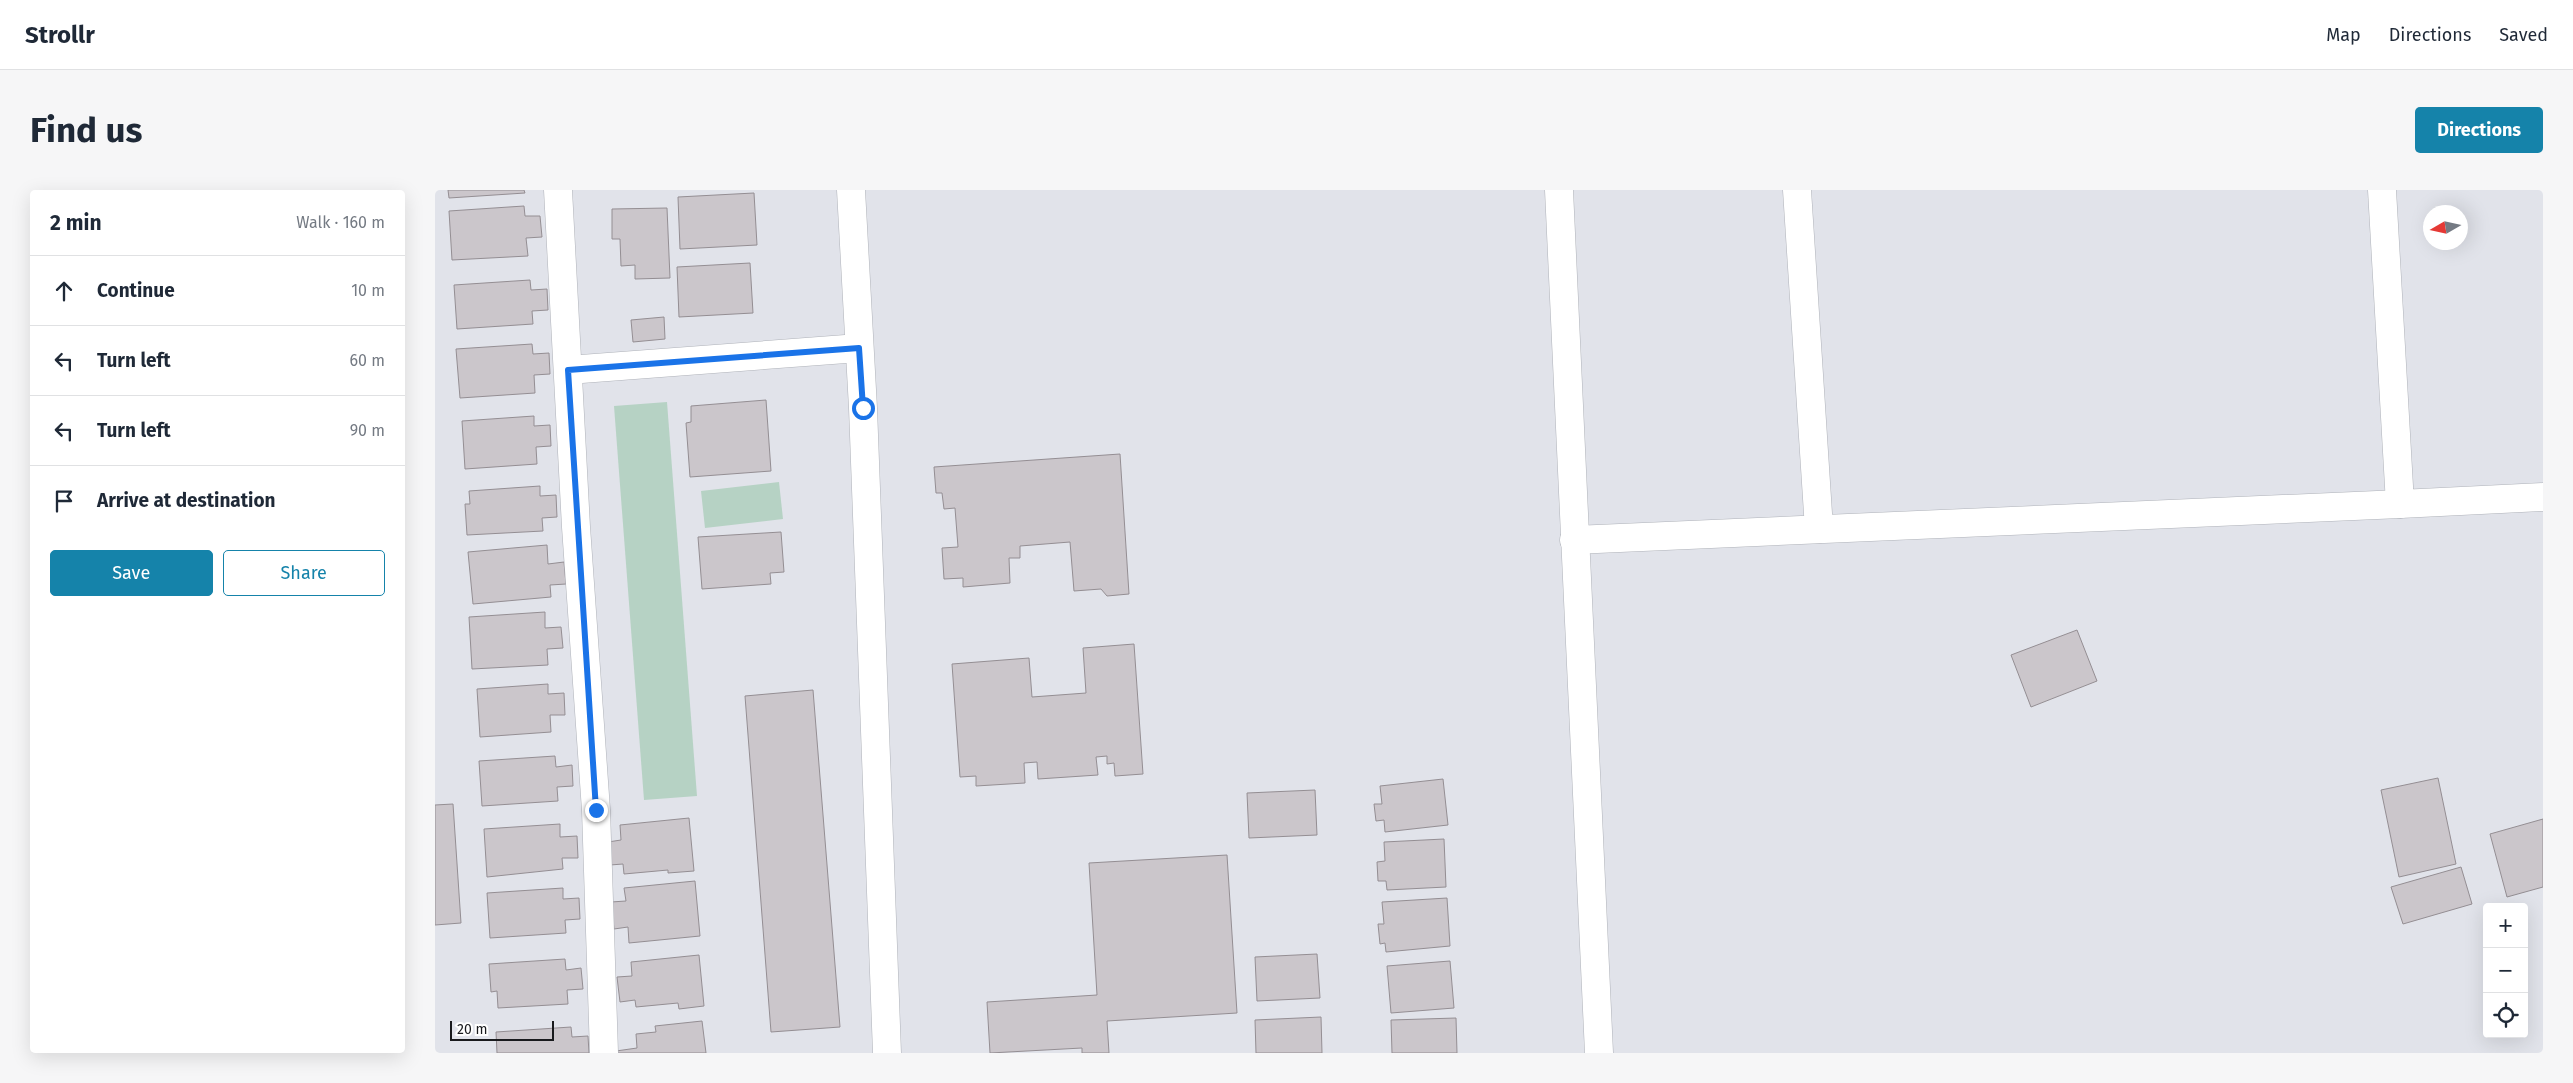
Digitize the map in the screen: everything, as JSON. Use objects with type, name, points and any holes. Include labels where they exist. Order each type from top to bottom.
[{"type":"street","points":[[558,190],[596,810],[604,1053]]},
{"type":"street","points":[[851,190],[887,1053]]},
{"type":"street","points":[[1559,190],[1599,1053]]},
{"type":"street","points":[[1797,190],[1819,529]]},
{"type":"street","points":[[2382,190],[2400,504]]},
{"type":"street","points":[[568,370],[859,348]]},
{"type":"street","points":[[1574,540],[2543,497]]},
{"type":"green space","points":[[667,402],[697,796],[644,800],[614,406]]},
{"type":"green space","points":[[779,482],[783,519],[705,528],[701,491]]},
{"type":"building","points":[[448,190],[524,190],[525,193],[449,198]]},
{"type":"building","points":[[754,193],[757,245],[680,249],[678,197]]},
{"type":"building","points":[[524,206],[525,216],[540,216],[542,237],[526,238],[528,256],[452,260],[449,211]]},
{"type":"building","points":[[667,208],[670,278],[635,279],[635,265],[621,266],[620,239],[612,239],[612,209]]},
{"type":"building","points":[[750,263],[753,313],[679,317],[677,267]]},
{"type":"building","points":[[530,280],[531,290],[547,289],[548,310],[532,311],[533,324],[457,329],[454,285]]},
{"type":"building","points":[[664,317],[665,339],[633,342],[631,320]]},
{"type":"building","points":[[532,344],[533,354],[549,353],[550,374],[534,375],[535,393],[460,398],[456,349]]},
{"type":"building","points":[[766,400],[771,471],[690,477],[686,423],[691,422],[691,406]]},
{"type":"building","points":[[534,416],[534,426],[550,425],[551,446],[536,447],[537,464],[465,469],[462,421]]},
{"type":"building","points":[[1120,454],[1129,594],[1107,596],[1101,589],[1074,591],[1070,542],[1020,546],[1020,558],[1009,558],[1010,583],[963,587],[963,578],[944,579],[942,548],[958,547],[955,508],[944,509],[942,493],[936,493],[934,467]]},
{"type":"building","points":[[540,486],[540,496],[556,495],[557,517],[542,518],[543,531],[467,535],[465,504],[470,504],[469,491]]},
{"type":"building","points":[[781,532],[784,572],[770,573],[771,584],[702,589],[698,537]]},
{"type":"building","points":[[547,545],[548,564],[564,562],[566,584],[550,585],[551,597],[473,604],[468,552]]},
{"type":"building","points":[[545,612],[545,628],[561,627],[563,648],[547,649],[548,665],[472,669],[469,617]]},
{"type":"building","points":[[2077,630],[2097,681],[2031,707],[2011,655]]},
{"type":"building","points":[[1134,644],[1143,774],[1115,776],[1114,763],[1107,764],[1107,756],[1096,757],[1098,775],[1038,779],[1037,762],[1024,763],[1025,783],[976,786],[976,776],[960,777],[952,664],[1029,658],[1032,697],[1086,693],[1083,648]]},
{"type":"building","points":[[548,684],[548,694],[564,693],[565,715],[550,715],[551,732],[480,737],[477,689]]},
{"type":"building","points":[[813,690],[840,1027],[771,1032],[745,696]]},
{"type":"building","points":[[555,756],[556,767],[572,765],[573,786],[557,787],[558,801],[482,806],[479,761]]},
{"type":"building","points":[[2438,778],[2456,864],[2399,877],[2381,790]]},
{"type":"building","points":[[1443,779],[1448,825],[1385,832],[1384,820],[1376,821],[1374,804],[1382,804],[1380,786]]},
{"type":"building","points":[[1315,790],[1317,835],[1249,838],[1247,793]]},
{"type":"building","points":[[453,804],[461,923],[435,925],[435,805]]},
{"type":"building","points":[[689,818],[694,871],[668,873],[668,870],[624,874],[623,864],[610,865],[608,842],[621,840],[620,825]]},
{"type":"building","points":[[2543,819],[2543,887],[2507,897],[2490,834]]},
{"type":"building","points":[[560,824],[560,837],[577,836],[578,858],[562,858],[563,869],[487,877],[484,829]]},
{"type":"building","points":[[1444,839],[1446,887],[1387,890],[1386,881],[1378,881],[1377,862],[1385,861],[1384,842]]},
{"type":"building","points":[[1227,855],[1237,1013],[1107,1021],[1109,1053],[1082,1053],[1082,1048],[990,1053],[987,1002],[1097,995],[1089,863]]},
{"type":"building","points":[[2461,867],[2472,904],[2403,924],[2391,887]]},
{"type":"building","points":[[695,881],[700,936],[629,943],[628,927],[614,929],[611,902],[626,901],[624,888]]},
{"type":"building","points":[[563,888],[563,899],[579,898],[580,919],[565,920],[566,933],[490,938],[487,893]]},
{"type":"building","points":[[1447,898],[1450,946],[1386,952],[1385,943],[1380,944],[1378,924],[1384,924],[1382,902]]},
{"type":"building","points":[[1317,954],[1320,998],[1257,1001],[1255,957]]},
{"type":"building","points":[[699,955],[704,1006],[679,1009],[678,1003],[636,1007],[635,1000],[620,1002],[617,977],[632,976],[631,962]]},
{"type":"building","points":[[565,959],[566,970],[581,968],[583,989],[567,990],[568,1004],[498,1008],[497,991],[491,992],[489,964]]},
{"type":"building","points":[[1450,961],[1454,1008],[1391,1013],[1387,966]]},
{"type":"building","points":[[1321,1017],[1322,1053],[1256,1053],[1255,1020]]},
{"type":"building","points":[[1456,1018],[1457,1053],[1392,1053],[1391,1020]]},
{"type":"building","points":[[702,1021],[706,1053],[617,1053],[616,1051],[637,1048],[636,1034],[656,1032],[655,1026]]},
{"type":"building","points":[[571,1027],[572,1037],[588,1036],[589,1053],[497,1053],[496,1032]]},
{"type":"route","points":[[596,810],[576,527],[568,370],[859,348],[863,408]]}]
